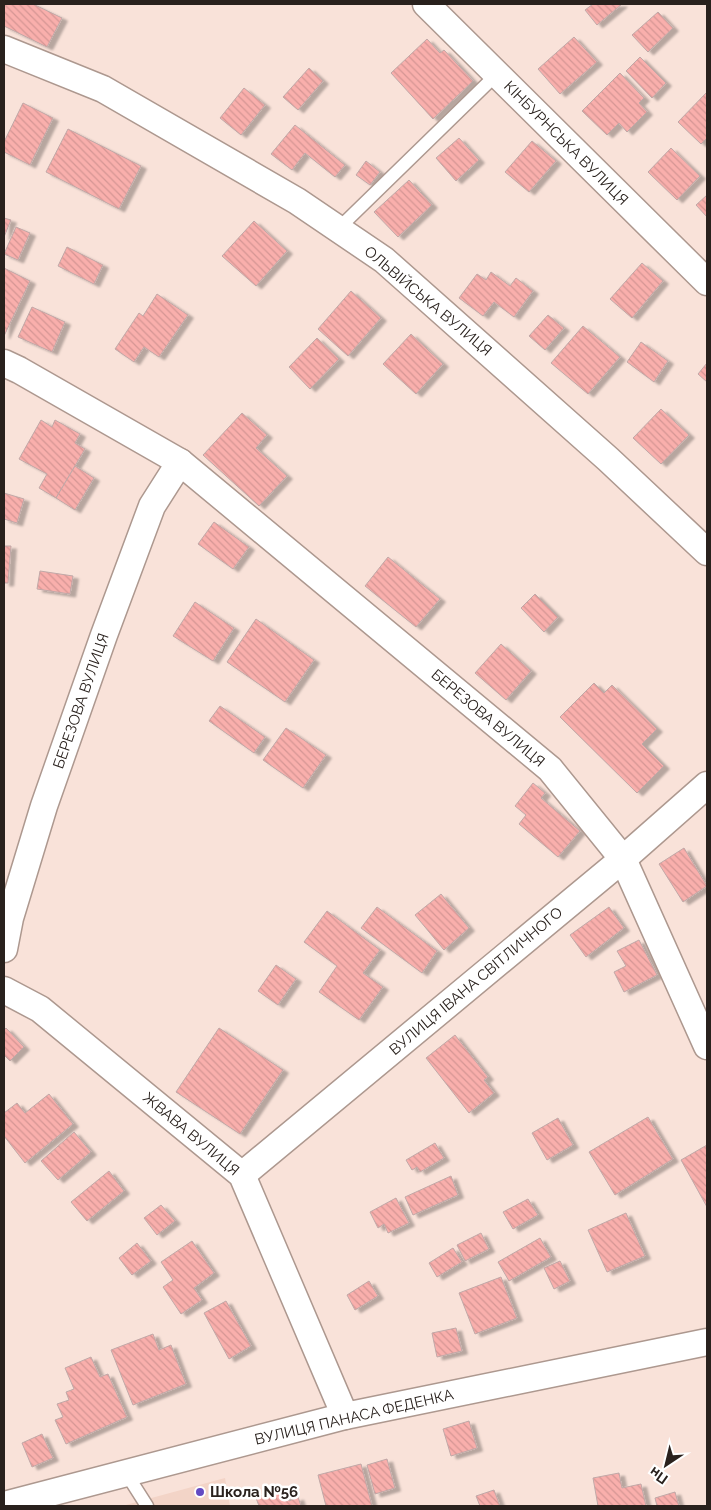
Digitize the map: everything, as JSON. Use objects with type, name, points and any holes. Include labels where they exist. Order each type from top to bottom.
[{"type":"street","name":"КІНБУРНСЬКА ВУЛИЦЯ","points":[[426,4],[707,282]]},
{"type":"street","name":"ОЛЬВІЙСЬКА ВУЛИЦЯ","points":[[4,49],[103,89],[297,201],[384,260],[608,459],[707,552]]},
{"type":"street","name":"БЕРЕЗОВА ВУЛИЦЯ","points":[[4,363],[20,370],[180,462],[550,769],[623,859],[707,1046]]},
{"type":"street","name":"БЕРЕЗОВА ВУЛИЦЯ","points":[[4,949],[10,918],[44,806],[104,635],[152,506],[180,462]]},
{"type":"street","name":"ВУЛИЦЯ ІВАНА СВІТЛИЧНОГО","points":[[242,1175],[623,859],[707,785]]},
{"type":"street","name":"ЖВАВА ВУЛИЦЯ","points":[[4,990],[40,1009],[242,1175],[345,1416]]},
{"type":"street","name":"ВУЛИЦЯ ПАНАСА ФЕДЕНКА","points":[[4,1505],[345,1416],[707,1342]]},
{"type":"lane","points":[[338,229],[497,74]]},
{"type":"lane","points":[[126,1473],[147,1506]]},
{"type":"shaded area","name":"Школа №56","points":[[225,1478],[230,1506],[122,1506]]},
{"type":"building","points":[[4,4],[33,4],[62,18],[47,47],[4,26]]},
{"type":"building","points":[[593,4],[622,4],[597,25],[585,10]]},
{"type":"building","points":[[658,12],[673,28],[648,52],[632,35]]},
{"type":"building","points":[[574,37],[597,62],[560,94],[538,69]]},
{"type":"building","points":[[427,39],[440,53],[444,50],[473,81],[433,119],[391,73]]},
{"type":"building","points":[[640,57],[666,83],[652,98],[626,71]]},
{"type":"building","points":[[309,68],[323,81],[298,110],[283,97]]},
{"type":"building","points":[[620,73],[644,98],[639,103],[647,112],[627,132],[619,123],[607,135],[582,111]]},
{"type":"building","points":[[244,88],[265,105],[241,135],[220,118]]},
{"type":"building","points":[[707,92],[707,138],[701,144],[678,122]]},
{"type":"building","points":[[23,103],[53,118],[30,165],[4,152],[4,142]]},
{"type":"building","points":[[295,125],[345,165],[335,177],[305,153],[292,170],[271,154]]},
{"type":"building","points":[[68,129],[141,166],[119,209],[46,172]]},
{"type":"building","points":[[459,138],[479,160],[456,181],[436,158]]},
{"type":"building","points":[[532,141],[556,161],[529,192],[505,172]]},
{"type":"building","points":[[671,148],[700,176],[677,200],[648,172]]},
{"type":"building","points":[[366,161],[380,172],[370,185],[356,175]]},
{"type":"building","points":[[409,180],[432,205],[398,237],[374,212]]},
{"type":"building","points":[[707,195],[707,217],[696,205]]},
{"type":"building","points":[[4,218],[11,220],[4,237]]},
{"type":"building","points":[[254,221],[287,251],[256,286],[222,256]]},
{"type":"building","points":[[16,227],[30,233],[18,260],[4,254]]},
{"type":"building","points":[[67,247],[103,265],[94,284],[58,266]]},
{"type":"building","points":[[642,263],[663,281],[632,318],[610,299]]},
{"type":"building","points":[[4,268],[30,281],[4,336]]},
{"type":"building","points":[[491,272],[510,286],[516,278],[533,291],[514,317],[494,302],[483,316],[459,298],[477,274],[486,280]]},
{"type":"building","points":[[351,291],[381,318],[348,356],[318,329]]},
{"type":"building","points":[[157,294],[188,315],[159,357],[144,347],[134,362],[115,349],[139,313],[143,316]]},
{"type":"building","points":[[32,307],[65,322],[52,352],[18,337]]},
{"type":"building","points":[[548,315],[564,328],[545,350],[529,336]]},
{"type":"building","points":[[583,326],[620,357],[588,394],[551,363]]},
{"type":"building","points":[[411,334],[443,364],[416,394],[383,364]]},
{"type":"building","points":[[317,338],[339,359],[310,389],[289,367]]},
{"type":"building","points":[[641,342],[668,361],[654,382],[627,362]]},
{"type":"building","points":[[707,363],[707,382],[698,374]]},
{"type":"building","points":[[661,409],[689,435],[661,464],[633,438]]},
{"type":"building","points":[[242,413],[267,435],[256,448],[287,476],[259,506],[203,455]]},
{"type":"building","points":[[41,420],[52,427],[55,420],[80,434],[75,443],[85,449],[56,498],[39,488],[47,474],[19,459]]},
{"type":"building","points":[[75,466],[94,478],[75,510],[56,498]]},
{"type":"building","points":[[4,493],[24,499],[17,523],[4,519]]},
{"type":"building","points":[[214,522],[249,547],[233,569],[198,544]]},
{"type":"building","points":[[4,546],[11,546],[8,583],[4,583]]},
{"type":"building","points":[[388,557],[440,599],[416,627],[365,586]]},
{"type":"building","points":[[40,571],[73,576],[70,594],[37,589]]},
{"type":"building","points":[[535,594],[558,617],[544,632],[521,608]]},
{"type":"building","points":[[195,602],[234,628],[213,661],[173,636]]},
{"type":"building","points":[[256,619],[314,660],[285,702],[227,662]]},
{"type":"building","points":[[501,644],[531,671],[506,700],[475,673]]},
{"type":"building","points":[[594,683],[604,693],[612,685],[657,729],[642,744],[664,766],[637,793],[560,717]]},
{"type":"building","points":[[220,706],[265,737],[254,753],[209,721]]},
{"type":"building","points":[[286,728],[326,755],[303,788],[263,760]]},
{"type":"building","points":[[533,783],[545,793],[541,798],[580,831],[558,857],[519,824],[526,815],[515,806]]},
{"type":"building","points":[[684,848],[707,886],[683,902],[659,864]]},
{"type":"building","points":[[441,894],[469,928],[444,950],[415,915]]},
{"type":"building","points":[[377,907],[437,951],[422,973],[361,928]]},
{"type":"building","points":[[609,907],[624,928],[586,957],[570,935]]},
{"type":"building","points":[[327,911],[380,950],[363,973],[383,987],[359,1020],[319,992],[337,966],[304,942]]},
{"type":"building","points":[[639,940],[657,975],[624,992],[614,972],[626,966],[617,951]]},
{"type":"building","points":[[276,965],[296,979],[278,1005],[258,991]]},
{"type":"building","points":[[6,1028],[24,1047],[10,1061],[4,1055],[4,1030]]},
{"type":"building","points":[[219,1028],[283,1070],[240,1134],[176,1092]]},
{"type":"building","points":[[455,1035],[488,1077],[484,1080],[494,1093],[469,1113],[426,1058]]},
{"type":"building","points":[[49,1094],[73,1124],[25,1163],[4,1136],[4,1113],[17,1103],[25,1113]]},
{"type":"building","points":[[648,1117],[673,1159],[615,1195],[589,1152]]},
{"type":"building","points":[[558,1118],[573,1145],[547,1160],[532,1133]]},
{"type":"building","points":[[74,1132],[91,1152],[58,1180],[41,1161]]},
{"type":"building","points":[[435,1143],[444,1158],[420,1172],[417,1167],[412,1170],[406,1160]]},
{"type":"building","points":[[707,1145],[707,1207],[681,1160]]},
{"type":"building","points":[[109,1171],[124,1191],[87,1221],[71,1202]]},
{"type":"building","points":[[451,1176],[458,1195],[413,1215],[405,1197]]},
{"type":"building","points":[[396,1198],[409,1223],[388,1233],[384,1224],[378,1228],[370,1212]]},
{"type":"building","points":[[528,1199],[538,1215],[513,1229],[503,1212]]},
{"type":"building","points":[[161,1205],[175,1221],[157,1235],[144,1218]]},
{"type":"building","points":[[626,1213],[645,1256],[607,1272],[588,1230]]},
{"type":"building","points":[[481,1233],[489,1249],[465,1261],[457,1245]]},
{"type":"building","points":[[540,1238],[551,1257],[509,1281],[498,1262]]},
{"type":"building","points":[[192,1241],[214,1273],[194,1288],[202,1300],[181,1314],[163,1287],[173,1280],[161,1262]]},
{"type":"building","points":[[137,1243],[151,1261],[132,1275],[119,1258]]},
{"type":"building","points":[[453,1248],[462,1262],[437,1277],[429,1263]]},
{"type":"building","points":[[560,1261],[570,1281],[554,1289],[544,1268]]},
{"type":"building","points":[[501,1277],[517,1318],[475,1334],[459,1293]]},
{"type":"building","points":[[369,1281],[378,1296],[355,1310],[347,1295]]},
{"type":"building","points":[[226,1301],[251,1346],[229,1359],[204,1313]]},
{"type":"building","points":[[456,1328],[462,1351],[437,1357],[432,1333]]},
{"type":"building","points":[[153,1334],[159,1350],[171,1345],[186,1384],[133,1405],[111,1350]]},
{"type":"building","points":[[91,1357],[100,1377],[108,1374],[127,1417],[66,1444],[55,1420],[63,1417],[57,1404],[69,1400],[66,1392],[74,1389],[65,1368]]},
{"type":"building","points":[[469,1421],[477,1448],[451,1456],[443,1429]]},
{"type":"building","points":[[42,1434],[53,1458],[32,1467],[22,1443]]},
{"type":"building","points":[[387,1459],[395,1488],[375,1494],[367,1465]]},
{"type":"building","points":[[361,1464],[372,1506],[326,1506],[318,1475]]},
{"type":"building","points":[[619,1473],[622,1488],[641,1484],[646,1506],[598,1506],[593,1478]]},
{"type":"building","points":[[283,1487],[289,1501],[298,1497],[301,1506],[259,1506],[256,1498]]},
{"type":"building","points":[[494,1490],[500,1506],[480,1506],[476,1496]]},
{"type":"building","points":[[675,1492],[679,1506],[657,1506],[655,1498]]},
{"type":"place","name":"Школа №56","points":[[200,1492]]}]
